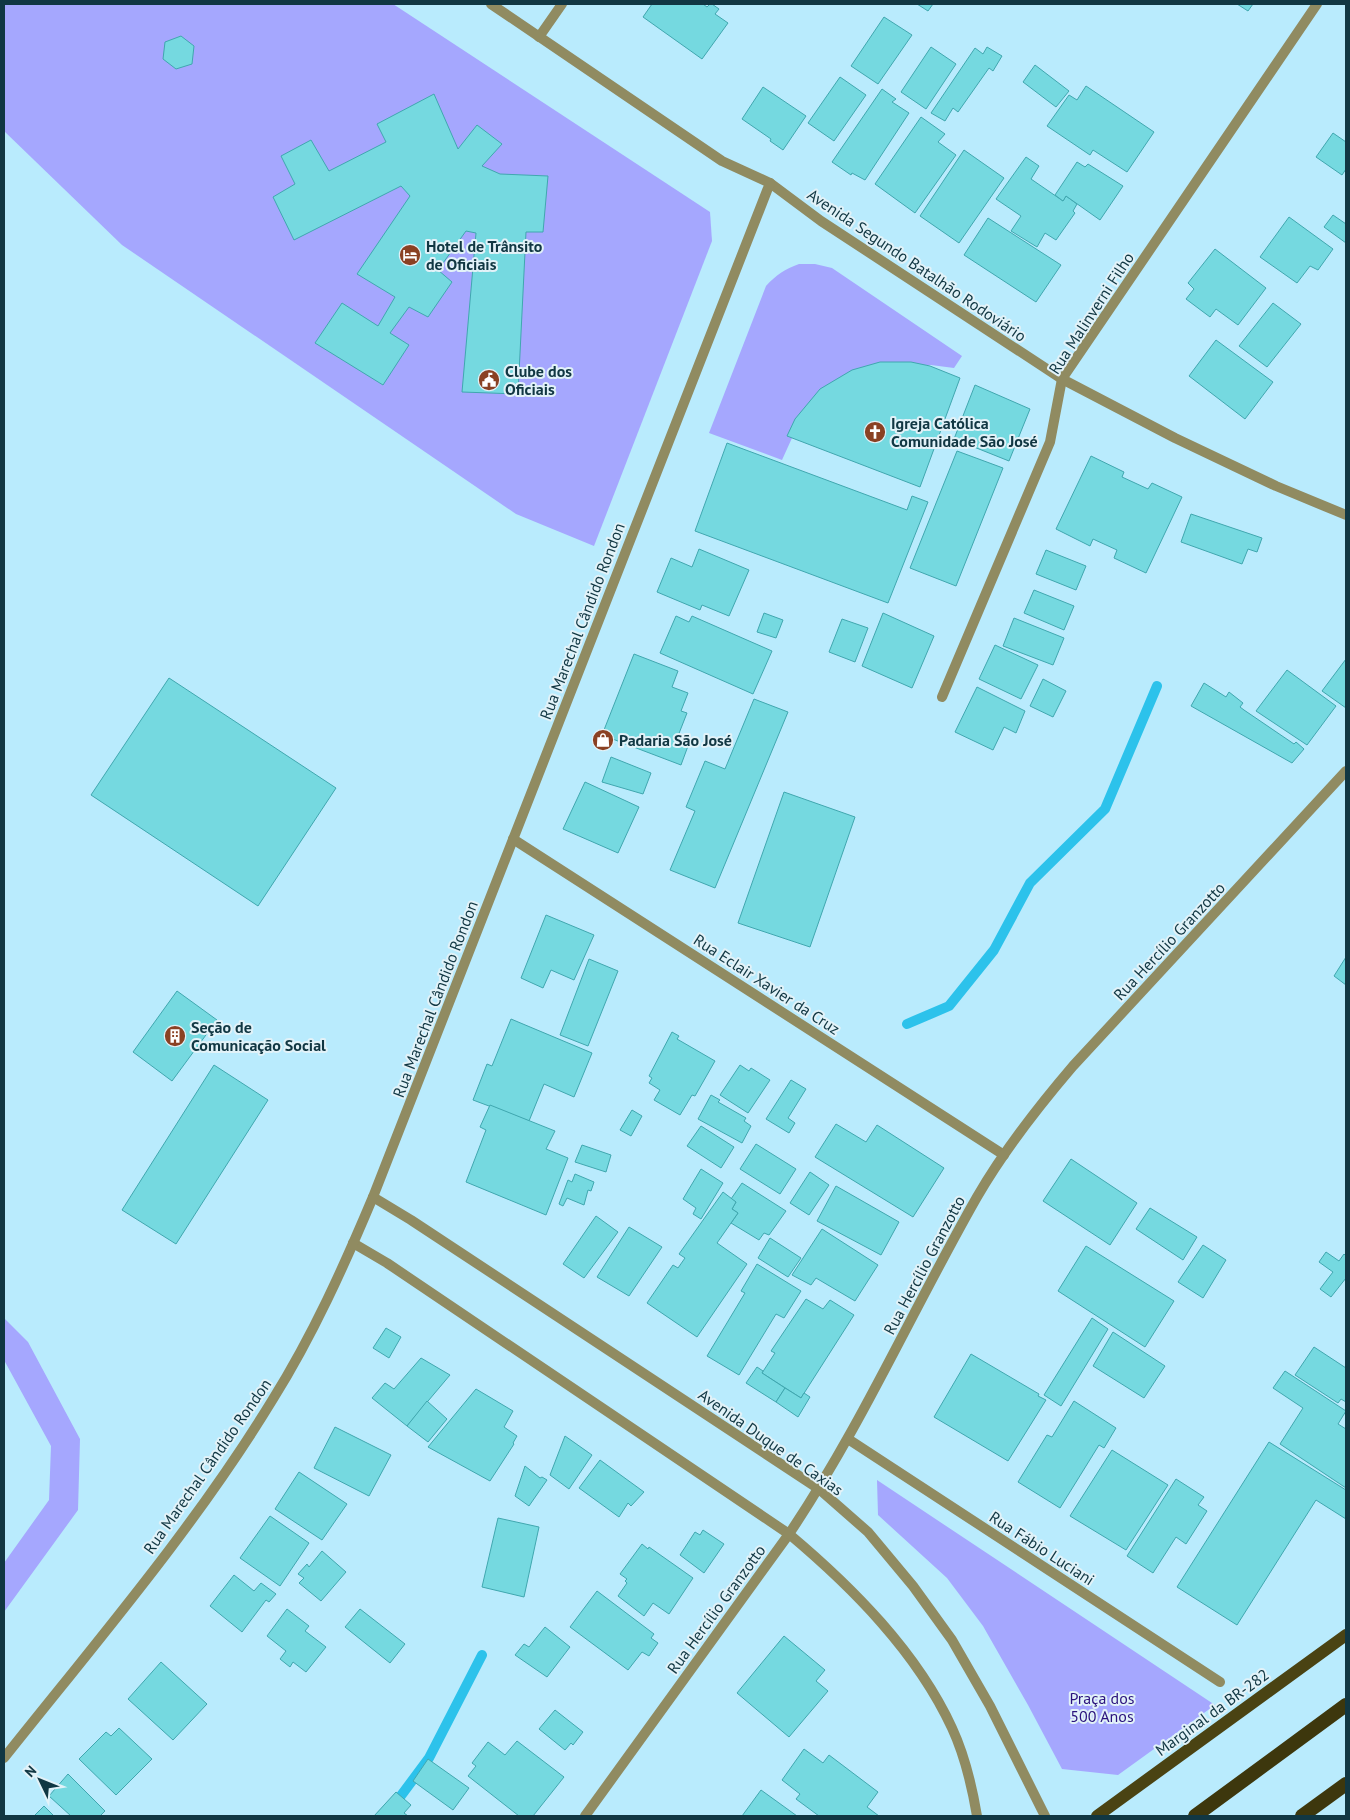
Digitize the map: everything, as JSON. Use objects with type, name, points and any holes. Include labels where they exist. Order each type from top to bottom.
[{"type":"highway","points":[[1195,1816],[1346,1705]]},
{"type":"highway","points":[[1302,1816],[1346,1784]]},
{"type":"main road","name":"Marginal da BR-282","points":[[1097,1816],[1346,1635]]},
{"type":"street","name":"Avenida Segundo Batalhão Rodoviário","points":[[490,4],[722,161],[770,183],[821,221],[1062,379],[1175,438],[1276,486],[1346,515]]},
{"type":"street","points":[[539,37],[562,4]]},
{"type":"street","name":"Rua Malinverni Filho","points":[[942,697],[1050,442],[1062,379],[1316,4]]},
{"type":"street","name":"Rua Marechal Cândido Rondon","points":[[4,1758],[154,1569],[219,1480],[278,1391],[315,1324],[373,1196],[770,183]]},
{"type":"street","name":"Rua Hercílio Granzotto","points":[[585,1816],[819,1490],[977,1197],[1035,1111],[1073,1066],[1346,771]]},
{"type":"street","name":"Rua Eclair Xavier da Cruz","points":[[513,839],[1004,1155]]},
{"type":"street","name":"Avenida Duque de Caxias","points":[[373,1196],[819,1490],[868,1532],[913,1586],[952,1640],[990,1706],[1045,1816]]},
{"type":"street","points":[[353,1243],[396,1269],[789,1534],[828,1567],[863,1603],[903,1650],[929,1686],[952,1729],[970,1779],[977,1816]]},
{"type":"street","name":"Rua Fábio Luciani","points":[[848,1439],[1220,1682]]},
{"type":"green space","name":"Clube dos Oficiais","points":[[4,4],[393,4],[710,212],[712,241],[594,546],[516,514],[122,245],[4,131]]},
{"type":"green space","points":[[799,264],[815,264],[832,268],[962,356],[954,368],[931,365],[907,365],[806,419],[792,438],[782,460],[709,433],[766,286],[781,273]]},
{"type":"green space","points":[[4,1318],[28,1342],[80,1439],[78,1510],[4,1612],[4,1563],[49,1500],[51,1446],[4,1360]]},
{"type":"green space","name":"Praça dos 500 Anos","points":[[877,1480],[1215,1705],[1118,1775],[1062,1769],[983,1626],[947,1578],[878,1515]]},
{"type":"building","points":[[652,4],[703,4],[707,7],[712,4],[719,9],[715,14],[728,23],[702,59],[643,17]]},
{"type":"building","points":[[917,4],[933,4],[928,11]]},
{"type":"building","points":[[1237,4],[1253,4],[1248,11]]},
{"type":"building","points":[[884,17],[912,35],[878,84],[851,66]]},
{"type":"building","points":[[181,36],[194,46],[192,64],[176,69],[163,59],[165,42]]},
{"type":"building","points":[[931,47],[956,64],[926,109],[901,92]]},
{"type":"building","points":[[987,47],[1002,56],[993,71],[989,68],[958,112],[953,108],[945,121],[931,113],[975,48],[983,54]]},
{"type":"building","points":[[1035,65],[1069,91],[1056,107],[1023,82]]},
{"type":"building","points":[[840,77],[866,95],[834,141],[808,123]]},
{"type":"building","points":[[1086,86],[1154,132],[1127,172],[1093,150],[1090,155],[1047,126],[1069,95],[1077,100]]},
{"type":"building","points":[[763,87],[806,116],[783,150],[770,141],[771,139],[742,119]]},
{"type":"building","points":[[882,89],[896,99],[892,102],[909,113],[865,180],[852,173],[851,175],[832,162]]},
{"type":"building","name":"Hotel de Trânsito de Oficiais","points":[[434,94],[458,149],[477,125],[502,144],[482,166],[500,174],[548,176],[543,232],[526,232],[518,394],[462,392],[476,233],[466,231],[438,270],[452,282],[428,317],[409,307],[390,333],[409,345],[383,385],[315,343],[342,303],[378,326],[395,297],[357,274],[410,196],[401,186],[294,240],[273,197],[295,184],[281,156],[311,140],[329,171],[386,142],[377,124]]},
{"type":"building","points":[[921,117],[945,134],[938,142],[956,155],[915,213],[875,184]]},
{"type":"building","points":[[1333,133],[1346,142],[1346,169],[1342,175],[1316,157]]},
{"type":"building","points":[[964,150],[1004,178],[959,243],[920,216]]},
{"type":"building","points":[[1026,157],[1039,166],[1031,179],[1063,201],[1066,196],[1077,204],[1073,211],[1075,213],[1056,240],[1045,233],[1037,247],[1011,231],[1021,216],[996,199]]},
{"type":"building","points":[[1077,162],[1085,167],[1088,164],[1123,186],[1100,220],[1066,196],[1063,201],[1055,195]]},
{"type":"building","points":[[1333,215],[1346,224],[1346,243],[1324,227]]},
{"type":"building","points":[[1289,217],[1333,249],[1318,270],[1310,266],[1297,283],[1260,257]]},
{"type":"building","points":[[988,218],[1061,265],[1036,302],[964,255]]},
{"type":"building","points":[[1215,249],[1266,288],[1238,325],[1216,309],[1210,317],[1186,299],[1194,289],[1188,283]]},
{"type":"building","points":[[1273,303],[1301,324],[1267,367],[1239,346]]},
{"type":"building","points":[[1216,340],[1273,382],[1245,419],[1189,376]]},
{"type":"building","points":[[880,362],[911,362],[930,366],[960,378],[920,487],[787,436],[795,419],[820,389],[852,370]]},
{"type":"building","points":[[975,385],[1030,409],[1009,461],[954,439]]},
{"type":"building","points":[[727,443],[907,510],[912,496],[928,502],[888,603],[695,531]]},
{"type":"building","points":[[957,451],[1003,468],[956,586],[910,568]]},
{"type":"building","points":[[1091,456],[1124,472],[1122,477],[1148,489],[1152,483],[1182,497],[1146,573],[1114,558],[1117,550],[1093,539],[1090,546],[1056,529]]},
{"type":"building","points":[[1191,514],[1262,538],[1257,552],[1248,549],[1242,564],[1181,542]]},
{"type":"building","points":[[699,549],[749,570],[729,616],[702,605],[700,610],[657,592],[671,558],[692,567]]},
{"type":"building","points":[[1046,550],[1086,566],[1076,590],[1036,574]]},
{"type":"building","points":[[1034,590],[1074,606],[1064,630],[1024,613]]},
{"type":"building","points":[[764,613],[783,620],[776,638],[757,632]]},
{"type":"building","points":[[883,613],[934,636],[912,688],[862,666]]},
{"type":"building","points":[[676,616],[689,622],[692,616],[772,651],[753,694],[660,653]]},
{"type":"building","points":[[1014,618],[1064,638],[1053,665],[1003,646]]},
{"type":"building","points":[[842,619],[868,628],[855,662],[829,652]]},
{"type":"building","points":[[995,645],[1038,665],[1021,699],[979,679]]},
{"type":"building","points":[[634,654],[678,671],[672,687],[688,693],[681,711],[687,713],[676,741],[688,746],[681,765],[602,735]]},
{"type":"building","points":[[1346,659],[1346,708],[1322,691]]},
{"type":"building","points":[[1287,670],[1336,706],[1307,745],[1256,711]]},
{"type":"building","points":[[169,678],[336,788],[258,906],[91,795]]},
{"type":"building","points":[[1043,679],[1066,691],[1053,717],[1030,706]]},
{"type":"building","points":[[1204,683],[1226,697],[1229,692],[1243,703],[1240,707],[1304,749],[1292,763],[1191,706]]},
{"type":"building","points":[[977,687],[1025,711],[1016,733],[1004,727],[993,750],[955,732]]},
{"type":"building","points":[[754,699],[788,712],[715,888],[670,870],[695,811],[686,807],[705,761],[725,769]]},
{"type":"building","points":[[611,757],[651,773],[643,794],[602,782]]},
{"type":"building","points":[[585,782],[639,807],[618,853],[563,829]]},
{"type":"building","points":[[784,792],[855,817],[810,947],[738,923]]},
{"type":"building","points":[[546,915],[594,935],[574,980],[551,970],[543,988],[521,978]]},
{"type":"building","points":[[1346,957],[1346,985],[1334,976]]},
{"type":"building","points":[[589,959],[618,971],[588,1046],[560,1035]]},
{"type":"building","name":"Seção de Comunicação Social","points":[[177,991],[217,1020],[172,1081],[133,1052]]},
{"type":"building","points":[[511,1019],[592,1053],[574,1097],[544,1084],[529,1121],[473,1100],[487,1064],[492,1066]]},
{"type":"building","points":[[672,1032],[679,1036],[677,1039],[715,1061],[695,1096],[692,1095],[680,1115],[654,1100],[660,1090],[649,1083],[652,1078],[649,1076]]},
{"type":"building","points":[[214,1065],[268,1100],[176,1244],[122,1210]]},
{"type":"building","points":[[740,1065],[749,1071],[751,1068],[770,1080],[748,1113],[720,1095]]},
{"type":"building","points":[[791,1080],[806,1089],[788,1118],[795,1123],[789,1133],[766,1119]]},
{"type":"building","points":[[711,1095],[720,1100],[718,1102],[746,1118],[744,1121],[751,1126],[742,1143],[698,1119]]},
{"type":"building","points":[[490,1105],[555,1131],[546,1149],[568,1158],[546,1215],[466,1182],[486,1130],[480,1127]]},
{"type":"building","points":[[632,1110],[642,1116],[631,1136],[620,1130]]},
{"type":"building","points":[[836,1124],[866,1142],[877,1125],[944,1168],[913,1217],[815,1157]]},
{"type":"building","points":[[701,1126],[734,1147],[721,1168],[687,1146]]},
{"type":"building","points":[[756,1144],[796,1169],[780,1194],[740,1169]]},
{"type":"building","points":[[582,1145],[611,1155],[606,1172],[575,1162]]},
{"type":"building","points":[[1071,1159],[1137,1203],[1110,1245],[1043,1201]]},
{"type":"building","points":[[701,1169],[723,1183],[701,1219],[693,1214],[696,1208],[683,1199]]},
{"type":"building","points":[[810,1172],[829,1185],[809,1215],[790,1203]]},
{"type":"building","points":[[575,1174],[594,1182],[591,1191],[588,1190],[584,1205],[567,1198],[563,1206],[559,1204],[568,1180],[572,1182]]},
{"type":"building","points":[[742,1183],[786,1211],[769,1235],[764,1233],[759,1240],[731,1223],[738,1213],[732,1209],[736,1202],[731,1199]]},
{"type":"building","points":[[836,1186],[899,1222],[881,1255],[817,1221]]},
{"type":"building","points":[[723,1192],[736,1202],[732,1209],[738,1213],[717,1243],[747,1264],[697,1337],[647,1303],[673,1265],[678,1268],[685,1258],[679,1254]]},
{"type":"building","points":[[1150,1208],[1197,1237],[1183,1260],[1136,1229]]},
{"type":"building","points":[[596,1216],[618,1232],[584,1278],[563,1264]]},
{"type":"building","points":[[629,1227],[662,1247],[629,1296],[597,1277]]},
{"type":"building","points":[[822,1229],[878,1265],[855,1301],[816,1278],[811,1285],[792,1275]]},
{"type":"building","points":[[770,1238],[801,1258],[788,1277],[758,1258]]},
{"type":"building","points":[[1203,1245],[1226,1260],[1203,1298],[1178,1282]]},
{"type":"building","points":[[1086,1246],[1174,1301],[1145,1347],[1058,1291]]},
{"type":"building","points":[[1326,1252],[1339,1261],[1344,1254],[1346,1256],[1346,1278],[1331,1297],[1320,1289],[1333,1272],[1319,1262]]},
{"type":"building","points":[[757,1264],[801,1291],[784,1318],[776,1314],[739,1375],[707,1356],[745,1293],[741,1291]]},
{"type":"building","points":[[806,1299],[823,1309],[830,1300],[854,1315],[801,1398],[762,1373],[775,1353],[771,1351]]},
{"type":"building","points":[[1092,1318],[1108,1329],[1061,1406],[1044,1395]]},
{"type":"building","points":[[386,1328],[401,1337],[389,1358],[373,1348]]},
{"type":"building","points":[[1113,1332],[1165,1366],[1144,1398],[1093,1366]]},
{"type":"building","points":[[1314,1347],[1346,1368],[1346,1402],[1341,1399],[1338,1403],[1295,1375]]},
{"type":"building","points":[[971,1354],[1046,1400],[1008,1461],[934,1417]]},
{"type":"building","points":[[421,1358],[450,1375],[407,1426],[372,1398],[385,1383],[394,1389]]},
{"type":"building","points":[[757,1367],[763,1371],[762,1373],[785,1388],[776,1402],[746,1383]]},
{"type":"building","points":[[1285,1371],[1346,1411],[1338,1424],[1346,1429],[1346,1488],[1280,1444],[1303,1408],[1273,1388]]},
{"type":"building","points":[[785,1388],[801,1398],[804,1393],[810,1397],[798,1417],[776,1402]]},
{"type":"building","points":[[476,1389],[513,1411],[504,1427],[517,1436],[514,1444],[490,1481],[428,1447]]},
{"type":"building","points":[[427,1401],[447,1419],[428,1442],[407,1426]]},
{"type":"building","points":[[1074,1401],[1116,1428],[1104,1448],[1099,1445],[1060,1508],[1018,1482],[1047,1435],[1052,1437]]},
{"type":"building","points":[[335,1427],[391,1455],[369,1496],[314,1468]]},
{"type":"building","points":[[565,1436],[592,1455],[569,1489],[550,1475]]},
{"type":"building","points":[[1269,1442],[1346,1490],[1346,1519],[1316,1500],[1237,1625],[1177,1587]]},
{"type":"building","points":[[1112,1450],[1168,1485],[1126,1550],[1070,1516]]},
{"type":"building","points":[[600,1460],[644,1492],[631,1506],[628,1503],[619,1517],[579,1488]]},
{"type":"building","points":[[525,1466],[540,1478],[542,1477],[547,1480],[529,1506],[515,1496]]},
{"type":"building","points":[[299,1472],[347,1504],[322,1540],[275,1509]]},
{"type":"building","points":[[1176,1479],[1204,1497],[1198,1505],[1207,1511],[1186,1544],[1176,1537],[1153,1573],[1127,1556]]},
{"type":"building","points":[[270,1516],[309,1543],[280,1586],[240,1558]]},
{"type":"building","points":[[498,1518],[539,1527],[524,1597],[482,1587]]},
{"type":"building","points":[[703,1530],[724,1544],[704,1573],[680,1555],[695,1532],[700,1535]]},
{"type":"building","points":[[642,1544],[693,1578],[669,1614],[653,1603],[644,1616],[618,1596],[627,1583],[625,1581],[627,1579],[620,1574]]},
{"type":"building","points":[[322,1551],[346,1572],[321,1601],[299,1583],[304,1578],[298,1574],[307,1564],[309,1567]]},
{"type":"building","points":[[234,1575],[254,1591],[261,1583],[276,1594],[269,1602],[266,1600],[242,1632],[210,1606]]},
{"type":"building","points":[[597,1591],[654,1634],[651,1638],[658,1643],[649,1656],[642,1652],[628,1670],[570,1627]]},
{"type":"building","points":[[287,1609],[309,1626],[305,1631],[326,1647],[306,1672],[293,1662],[290,1667],[280,1659],[286,1651],[267,1636]]},
{"type":"building","points":[[360,1609],[405,1644],[390,1663],[345,1627]]},
{"type":"building","points":[[545,1627],[570,1647],[547,1677],[515,1655],[524,1644],[529,1647]]},
{"type":"building","points":[[784,1636],[825,1670],[816,1681],[828,1691],[789,1737],[737,1693]]},
{"type":"building","points":[[161,1662],[207,1704],[173,1740],[128,1699]]},
{"type":"building","points":[[555,1710],[583,1732],[573,1745],[571,1743],[565,1750],[539,1729]]},
{"type":"building","points":[[119,1728],[152,1759],[116,1795],[79,1759],[106,1732],[111,1736]]},
{"type":"building","points":[[517,1741],[564,1777],[533,1816],[519,1816],[468,1776],[476,1766],[472,1763],[488,1742],[505,1755]]},
{"type":"building","points":[[804,1749],[823,1763],[829,1755],[878,1792],[867,1807],[879,1816],[819,1816],[796,1799],[800,1794],[782,1780]]},
{"type":"building","points":[[428,1759],[469,1788],[453,1810],[413,1781]]},
{"type":"building","points":[[68,1774],[105,1811],[100,1816],[71,1816],[49,1796]]},
{"type":"building","points":[[761,1790],[797,1816],[742,1816]]},
{"type":"building","points":[[396,1792],[411,1805],[404,1813],[408,1816],[374,1816]]},
{"type":"building","points":[[44,1806],[54,1816],[34,1816]]},
{"type":"waterway","points":[[907,1024],[949,1006],[994,950],[1030,883],[1105,809],[1157,686]]},
{"type":"waterway","points":[[381,1816],[400,1797],[429,1758],[482,1655]]},
{"type":"place","name":"Hotel de Trânsito de Oficiais","points":[[410,255]]},
{"type":"place","name":"Clube dos Oficiais","points":[[489,380]]},
{"type":"place","name":"Igreja Católica Comunidade São José","points":[[875,432]]},
{"type":"place","name":"Padaria São José","points":[[603,740]]},
{"type":"place","name":"Seção de Comunicação Social","points":[[175,1036]]}]
